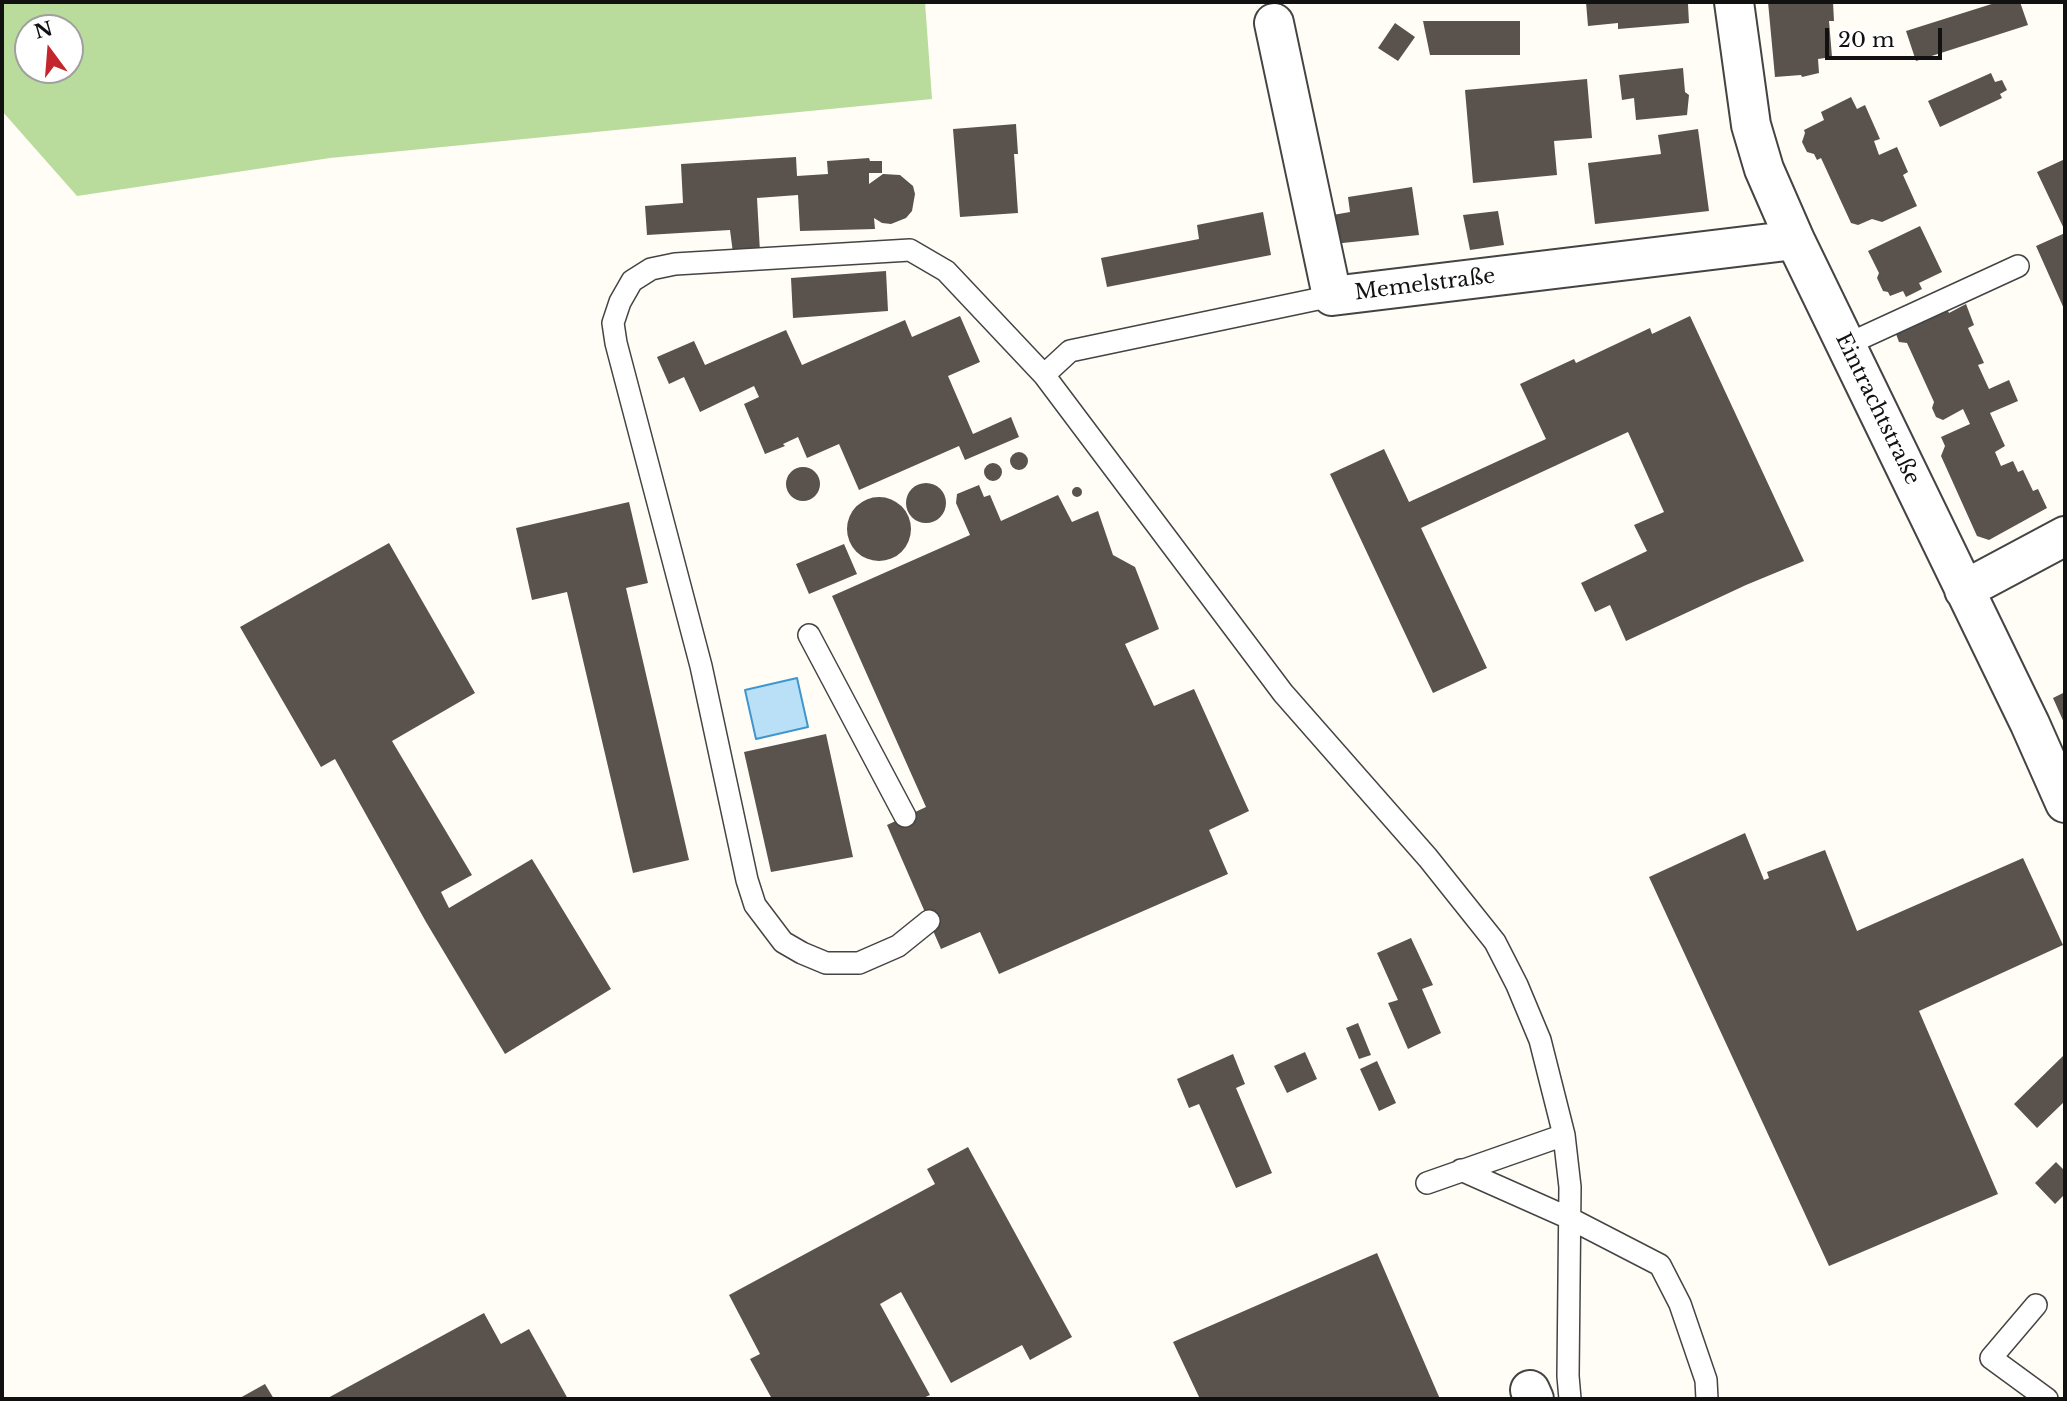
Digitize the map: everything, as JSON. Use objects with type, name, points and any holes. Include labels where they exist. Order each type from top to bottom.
[{"type":"street","name":"Eintrachtstraße","points":[[1734,2],[1751,125],[1764,169],[1795,240],[2030,724],[2065,803]]},
{"type":"street","name":"Memelstraße","points":[[1274,23],[1332,296],[1795,240]]},
{"type":"street","points":[[1964,590],[2065,536]]},
{"type":"lane","points":[[929,921],[898,946],[859,963],[826,963],[783,942],[755,905],[744,866],[701,666],[616,343],[613,323],[620,302],[632,281],[651,270],[676,264],[910,250],[946,271],[1044,375],[1283,693],[1428,858],[1495,942],[1540,1040],[1564,1135],[1570,1187],[1570,1399]]},
{"type":"lane","points":[[1846,345],[2018,266]]},
{"type":"lane","points":[[1044,375],[1070,351],[1332,296]]},
{"type":"lane","points":[[808,635],[905,816]]},
{"type":"lane","points":[[1427,1183],[1564,1135]]},
{"type":"lane","points":[[1461,1170],[1569,1218],[1660,1265],[1680,1304],[1706,1380],[1707,1399]]},
{"type":"lane","points":[[2036,1305],[1992,1358],[2048,1399]]},
{"type":"green space","points":[[2,2],[925,2],[932,99],[330,158],[77,196],[2,111]]},
{"type":"water","points":[[797,678],[808,727],[756,739],[745,690]]},
{"type":"building","points":[[1586,2],[1693,2],[1688,4],[1689,23],[1618,29],[1618,23],[1588,26]]},
{"type":"building","points":[[1768,2],[1833,2],[1834,21],[1829,21],[1832,57],[1818,59],[1819,73],[1802,77],[1775,77]]},
{"type":"building","points":[[1998,2],[2020,2],[2028,25],[1916,61],[1906,31]]},
{"type":"building","points":[[1423,21],[1520,21],[1520,55],[1430,55]]},
{"type":"building","points":[[1395,23],[1415,37],[1398,61],[1378,48]]},
{"type":"building","points":[[1683,68],[1685,92],[1689,95],[1687,115],[1636,120],[1634,98],[1622,100],[1619,75]]},
{"type":"building","points":[[1991,73],[1995,82],[2002,80],[2007,90],[2000,94],[2002,98],[1940,127],[1928,101]]},
{"type":"building","points":[[1587,79],[1592,138],[1554,141],[1557,175],[1473,183],[1465,90]]},
{"type":"building","points":[[1851,97],[1857,109],[1865,105],[1880,139],[1874,141],[1879,155],[1897,147],[1908,172],[1903,175],[1917,206],[1882,222],[1872,219],[1858,225],[1851,223],[1821,158],[1817,160],[1814,154],[1807,152],[1802,142],[1804,130],[1824,120],[1821,112]]},
{"type":"building","points":[[1016,124],[1018,154],[1014,154],[1018,213],[960,217],[953,129]]},
{"type":"building","points":[[1698,129],[1709,211],[1595,224],[1588,163],[1661,154],[1658,135]]},
{"type":"building","points":[[796,157],[797,176],[828,174],[827,161],[869,158],[870,161],[882,161],[882,173],[869,173],[869,184],[883,174],[900,175],[913,186],[915,194],[912,211],[906,218],[891,224],[874,218],[875,229],[800,231],[798,195],[757,198],[760,252],[733,253],[730,230],[647,235],[645,206],[683,203],[681,164]]},
{"type":"building","points":[[2065,159],[2065,231],[2037,172]]},
{"type":"building","points":[[1412,187],[1419,235],[1333,244],[1327,216],[1350,212],[1348,197]]},
{"type":"building","points":[[1498,211],[1504,245],[1470,250],[1463,215]]},
{"type":"building","points":[[1263,212],[1271,255],[1107,287],[1101,258],[1199,239],[1197,225]]},
{"type":"building","points":[[1920,226],[1942,272],[1919,283],[1922,289],[1906,297],[1903,291],[1890,296],[1883,291],[1877,278],[1879,273],[1868,251]]},
{"type":"building","points":[[2065,233],[2065,311],[2036,246]]},
{"type":"building","points":[[886,271],[888,311],[793,318],[791,278]]},
{"type":"building","points":[[1966,304],[1974,325],[1968,328],[1984,363],[1978,365],[1989,389],[2009,380],[2018,401],[1990,413],[2005,446],[1995,452],[2001,466],[2013,461],[2018,472],[2023,470],[2033,491],[2038,489],[2047,508],[1989,540],[1977,536],[1941,456],[1945,446],[1941,437],[1970,424],[1963,409],[1943,420],[1936,417],[1932,408],[1934,402],[1907,343],[1899,342],[1896,334],[1899,326],[1946,307],[1949,313]]},
{"type":"building","points":[[960,316],[980,362],[948,376],[973,434],[1011,417],[1019,437],[965,460],[959,446],[859,490],[839,444],[807,458],[798,437],[765,454],[744,404],[759,397],[754,386],[700,412],[684,377],[669,384],[657,357],[694,341],[705,365],[786,330],[802,365],[905,320],[912,337]]},
{"type":"building","points":[[1690,316],[1804,561],[1626,641],[1610,605],[1595,612],[1581,583],[1647,551],[1634,525],[1664,512],[1628,432],[1421,528],[1487,668],[1433,693],[1330,474],[1384,449],[1409,502],[1546,439],[1520,384],[1574,359],[1576,363],[1650,328],[1652,334]]},
{"type":"building","points":[[1019,452],[1025,455],[1028,461],[1025,467],[1019,470],[1013,467],[1010,461],[1013,455]]},
{"type":"building","points":[[989,463],[997,463],[1002,472],[1000,479],[989,481],[984,476],[984,468]]},
{"type":"building","points":[[803,467],[815,472],[820,484],[815,496],[803,501],[791,496],[786,484],[791,472]]},
{"type":"building","points":[[926,483],[940,489],[946,503],[940,517],[926,523],[912,517],[906,503],[912,489]]},
{"type":"building","points":[[979,485],[984,497],[990,495],[1001,521],[1058,495],[1072,522],[1098,511],[1113,555],[1135,567],[1159,629],[1125,644],[1154,706],[1194,689],[1249,811],[1209,830],[1228,874],[999,974],[980,932],[941,949],[887,825],[926,807],[832,596],[970,535],[956,503],[957,494]]},
{"type":"building","points":[[1077,487],[1082,492],[1077,497],[1072,492]]},
{"type":"building","points":[[873,497],[885,497],[902,506],[909,517],[909,541],[902,552],[885,561],[873,561],[861,556],[852,547],[847,535],[847,523],[852,511],[861,502]]},
{"type":"building","points":[[629,502],[648,583],[626,588],[689,860],[633,873],[567,592],[532,600],[516,528]]},
{"type":"building","points":[[389,543],[475,693],[392,741],[472,875],[441,892],[449,908],[532,859],[611,989],[505,1054],[426,922],[335,759],[321,767],[240,627]]},
{"type":"building","points":[[844,544],[857,574],[809,594],[796,564]]},
{"type":"building","points":[[2065,692],[2065,725],[2053,698]]},
{"type":"building","points":[[826,734],[853,857],[771,872],[744,752]]},
{"type":"building","points":[[1745,833],[1764,880],[1769,878],[1767,872],[1825,850],[1857,931],[2023,858],[2063,945],[1919,1011],[1998,1194],[1829,1266],[1649,877]]},
{"type":"building","points":[[1411,938],[1433,985],[1422,989],[1441,1033],[1408,1049],[1388,1003],[1398,1000],[1377,953]]},
{"type":"building","points":[[1358,1023],[1371,1055],[1359,1059],[1346,1028]]},
{"type":"building","points":[[1305,1052],[1317,1079],[1287,1093],[1274,1066]]},
{"type":"building","points":[[1233,1054],[1245,1084],[1236,1088],[1272,1173],[1236,1188],[1199,1104],[1189,1108],[1177,1079]]},
{"type":"building","points":[[2064,1055],[2065,1101],[2037,1128],[2014,1104]]},
{"type":"building","points":[[1377,1061],[1396,1103],[1379,1111],[1360,1069]]},
{"type":"building","points":[[968,1147],[1072,1337],[1030,1360],[1022,1345],[951,1383],[901,1292],[880,1304],[930,1395],[921,1399],[772,1399],[750,1359],[760,1354],[729,1295],[935,1184],[927,1169]]},
{"type":"building","points":[[2056,1162],[2065,1171],[2065,1194],[2055,1204],[2035,1183]]},
{"type":"building","points":[[1377,1253],[1440,1399],[1200,1399],[1173,1342]]},
{"type":"building","points":[[484,1313],[501,1344],[529,1329],[568,1399],[326,1399]]},
{"type":"building","points":[[265,1384],[274,1399],[238,1399]]}]
